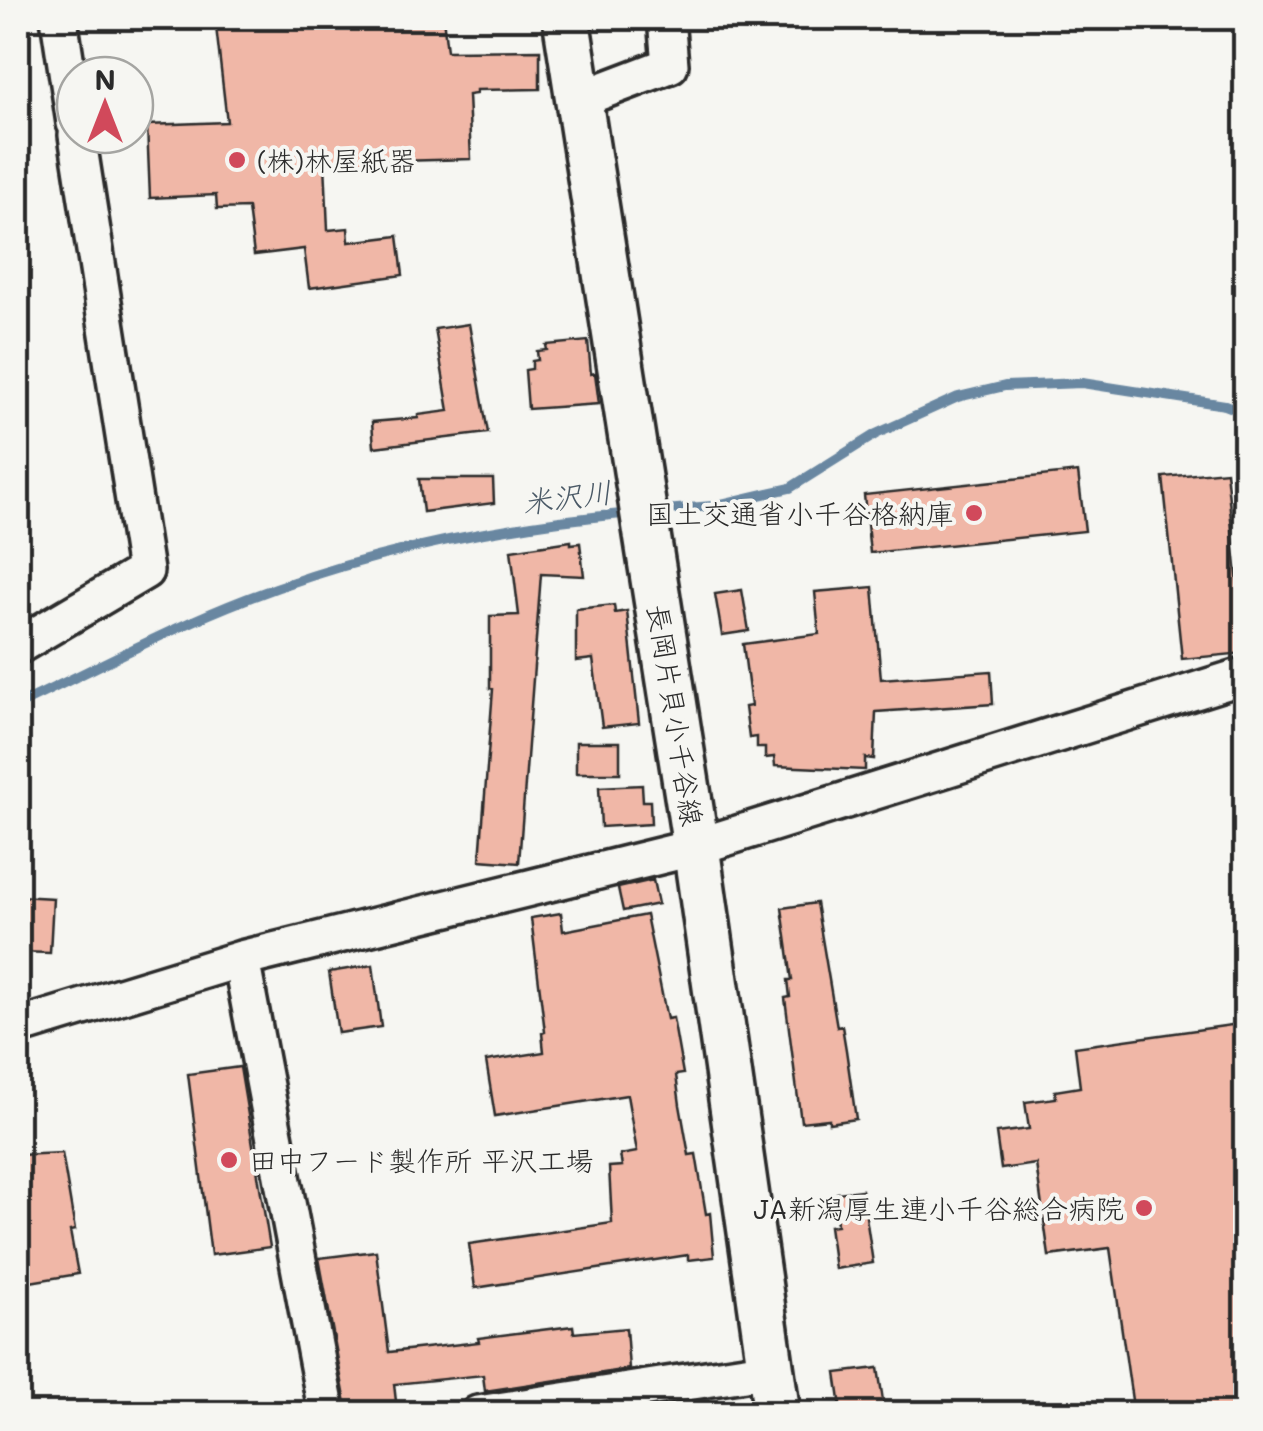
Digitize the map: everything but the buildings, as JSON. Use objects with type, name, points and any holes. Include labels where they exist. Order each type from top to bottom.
[{"type":"main road","name":"長岡片貝小千谷線","points":[[566,18],[696,847],[777,1414]]},
{"type":"street","points":[[58,18],[64,55]]},
{"type":"street","points":[[578,100],[670,65],[666,18]]},
{"type":"street","points":[[18,646],[145,571],[80,155]]},
{"type":"street","points":[[18,1027],[241,959],[696,847],[1246,674]]},
{"type":"street","points":[[241,959],[327,1414]]},
{"type":"street","points":[[478,1414],[770,1369]]},
{"type":"waterway","name":"米沢川","points":[[654,511],[712,506],[790,488],[876,434],[958,397],[1005,386],[1082,383],[1225,405],[1246,413]]},
{"type":"waterway","name":"米沢川","points":[[18,705],[217,611],[340,567],[485,533],[632,513]]},
{"type":"place","name":"(株)林屋紙器","points":[[237,160]]},
{"type":"place","name":"国土交通省小千谷格納庫","points":[[974,513]]},
{"type":"place","name":"田中フード製作所 平沢工場","points":[[229,1160]]},
{"type":"place","name":"JA新潟厚生連小千谷総合病院","points":[[1144,1208]]}]
